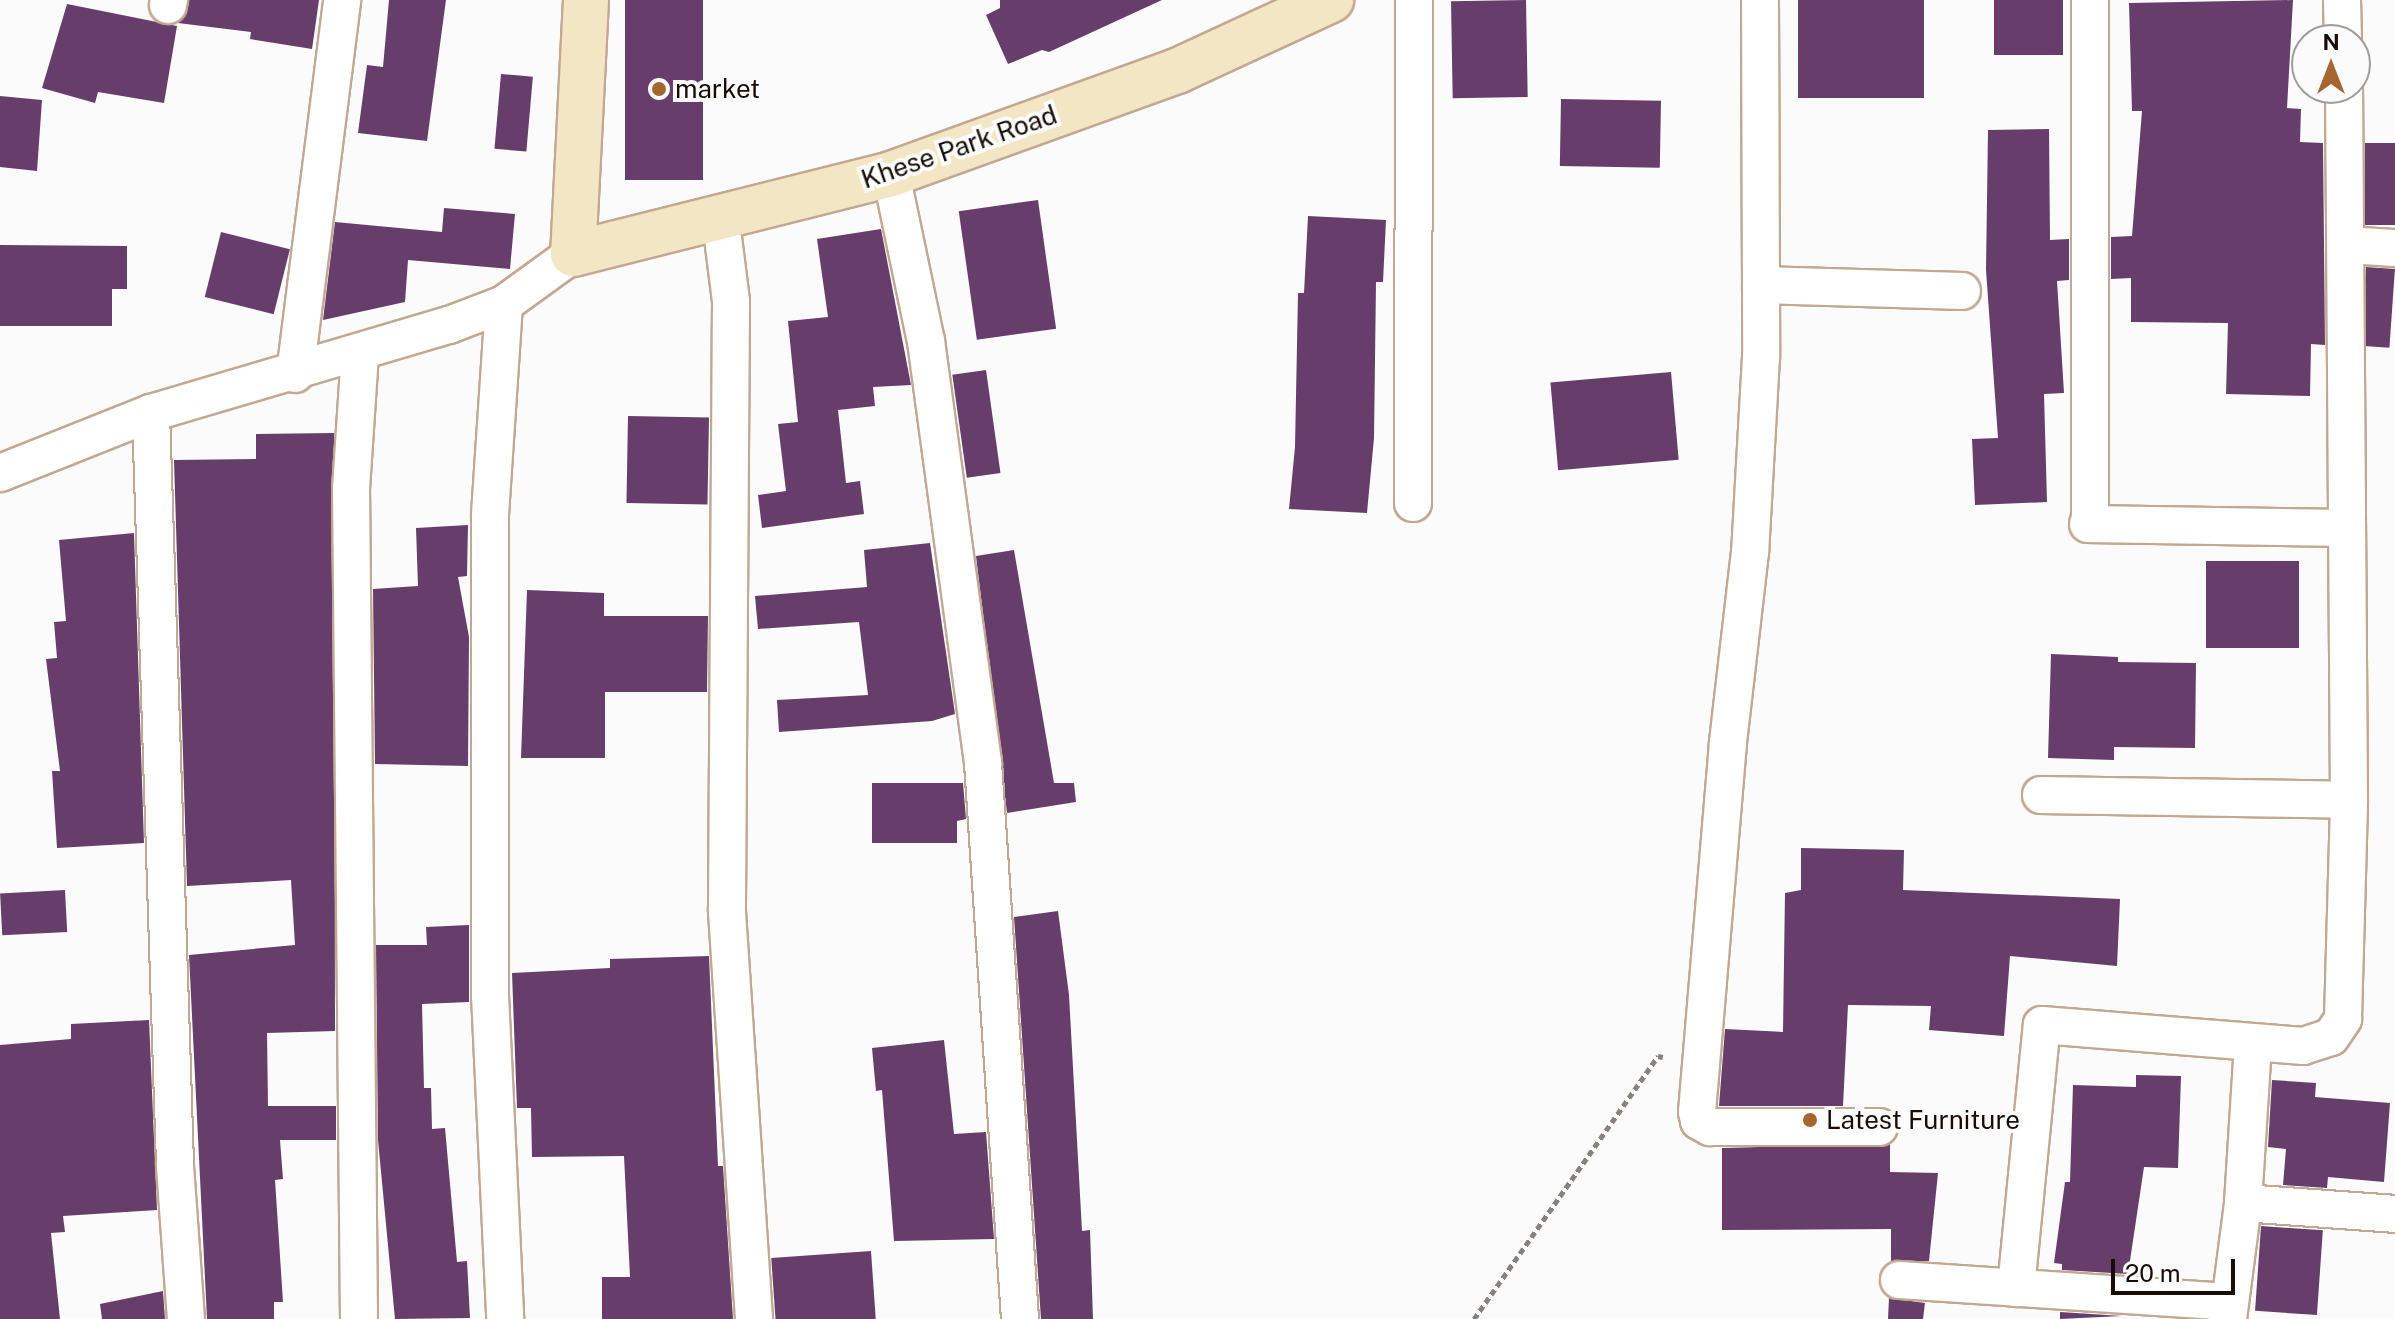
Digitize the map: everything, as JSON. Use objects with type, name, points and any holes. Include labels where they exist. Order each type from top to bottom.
[{"type":"street","points":[[295,374],[342,0]]},
{"type":"street","points":[[0,473],[151,413],[360,355],[504,304],[573,254],[586,0]]},
{"type":"street","name":"Khese Park Road","points":[[573,254],[720,214],[891,174],[1177,71],[1331,0]]},
{"type":"street","points":[[1413,503],[1414,0]]},
{"type":"street","points":[[1760,0],[1761,285],[1750,552],[1697,1112],[1699,1121],[1710,1127],[1879,1127]]},
{"type":"street","points":[[2090,0],[2089,518],[2343,528]]},
{"type":"street","points":[[2342,0],[2343,24]]},
{"type":"street","points":[[2016,1288],[2042,1025],[2303,1046],[2331,1037],[2343,1019],[2349,800],[2343,528],[2348,245],[2344,104]]},
{"type":"street","points":[[891,174],[926,341],[983,763],[1020,1319]]},
{"type":"street","points":[[720,214],[731,301],[727,912],[754,1319]]},
{"type":"street","points":[[2348,245],[2395,248]]},
{"type":"street","points":[[1761,285],[1962,291]]},
{"type":"street","points":[[504,304],[490,517],[490,995],[505,1319]]},
{"type":"street","points":[[359,1319],[351,489],[360,355]]},
{"type":"street","points":[[151,413],[175,1166],[186,1319]]},
{"type":"street","points":[[2041,795],[2349,800]]},
{"type":"street","points":[[1899,1280],[2016,1288],[2228,1310],[2243,1203],[2253,1042]]},
{"type":"street","points":[[2243,1203],[2395,1214]]},
{"type":"path","points":[[1474,1319],[1658,1056],[1700,1061]]},
{"type":"building","points":[[189,0],[319,0],[312,49],[250,39],[251,32],[178,23]]},
{"type":"building","points":[[389,0],[446,0],[427,141],[358,133],[367,65],[383,67]]},
{"type":"building","name":"market","points":[[625,0],[703,0],[703,180],[625,180]]},
{"type":"building","points":[[1000,0],[1162,0],[1049,52],[1042,50],[1008,64],[986,15],[1000,8]]},
{"type":"building","points":[[1526,0],[1528,97],[1453,98],[1451,1]]},
{"type":"building","points":[[1798,0],[1924,0],[1924,98],[1798,98]]},
{"type":"building","points":[[1994,0],[2063,0],[2063,55],[1994,55]]},
{"type":"building","points":[[2293,0],[2287,108],[2301,109],[2300,142],[2323,143],[2325,345],[2311,344],[2310,396],[2226,394],[2228,323],[2131,322],[2131,278],[2111,279],[2111,237],[2132,236],[2142,111],[2132,111],[2129,3]]},
{"type":"building","points":[[67,4],[177,26],[164,103],[98,92],[95,103],[42,88]]},
{"type":"building","points":[[501,74],[533,77],[526,152],[494,149]]},
{"type":"building","points":[[0,96],[42,100],[37,171],[0,167]]},
{"type":"building","points":[[1561,99],[1661,101],[1660,168],[1560,166]]},
{"type":"building","points":[[2049,129],[2050,240],[2069,239],[2069,280],[2057,281],[2064,393],[2044,394],[2047,502],[1975,505],[1972,439],[1998,438],[1986,270],[1988,130]]},
{"type":"building","points":[[2365,143],[2395,143],[2395,225],[2365,225]]},
{"type":"building","points":[[1038,200],[1056,329],[977,340],[959,211]]},
{"type":"building","points":[[444,208],[515,214],[510,269],[408,260],[405,302],[323,320],[335,222],[442,232]]},
{"type":"building","points":[[1308,216],[1386,220],[1383,282],[1376,282],[1374,438],[1367,513],[1289,509],[1295,447],[1298,293],[1304,293]]},
{"type":"building","points":[[881,229],[911,385],[873,387],[875,406],[838,410],[846,483],[860,481],[864,514],[762,528],[758,495],[786,491],[778,424],[798,422],[788,321],[828,317],[817,239]]},
{"type":"building","points":[[221,232],[290,249],[274,314],[205,297]]},
{"type":"building","points":[[0,245],[127,246],[127,289],[112,289],[112,326],[0,326]]},
{"type":"building","points":[[2366,267],[2395,269],[2389,348],[2360,346]]},
{"type":"building","points":[[986,370],[1000,473],[967,478],[952,375]]},
{"type":"building","points":[[1671,372],[1679,460],[1558,470],[1550,383]]},
{"type":"building","points":[[628,416],[709,417],[707,504],[626,503]]},
{"type":"building","points":[[334,433],[335,1031],[267,1033],[268,1106],[336,1106],[336,1140],[280,1140],[283,1179],[275,1180],[283,1302],[274,1302],[274,1319],[207,1319],[189,955],[295,945],[291,880],[187,886],[174,460],[256,459],[256,434]]},
{"type":"building","points":[[468,525],[467,576],[458,577],[469,637],[468,766],[375,764],[373,589],[418,586],[416,528]]},
{"type":"building","points":[[134,533],[144,843],[57,848],[52,771],[60,771],[46,659],[57,658],[54,622],[66,621],[59,540]]},
{"type":"building","points":[[930,543],[955,714],[932,721],[779,732],[777,700],[868,695],[859,622],[758,629],[755,596],[867,587],[864,550]]},
{"type":"building","points":[[1014,550],[1054,783],[1074,783],[1076,802],[1007,813],[976,556]]},
{"type":"building","points":[[2206,561],[2299,561],[2299,648],[2206,648]]},
{"type":"building","points":[[527,590],[604,593],[604,616],[708,616],[707,692],[605,692],[605,758],[521,758]]},
{"type":"building","points":[[2051,654],[2118,657],[2118,662],[2196,663],[2195,748],[2114,747],[2114,760],[2048,758]]},
{"type":"building","points":[[872,783],[963,783],[966,819],[957,821],[957,843],[872,843]]},
{"type":"building","points":[[1801,848],[1904,850],[1903,890],[2120,899],[2117,966],[2010,956],[2004,1036],[1929,1030],[1931,1006],[1848,1005],[1843,1106],[1719,1106],[1725,1029],[1783,1032],[1785,893],[1801,890]]},
{"type":"building","points":[[65,890],[67,932],[2,935],[0,893]]},
{"type":"building","points":[[1058,911],[1069,995],[1082,1231],[1090,1230],[1093,1319],[1041,1319],[1014,917]]},
{"type":"building","points":[[469,925],[469,1002],[422,1004],[424,1088],[431,1088],[432,1129],[445,1128],[457,1262],[467,1261],[470,1318],[395,1319],[378,1140],[376,945],[427,945],[426,927]]},
{"type":"building","points":[[709,956],[718,1166],[723,1166],[733,1319],[602,1319],[602,1277],[630,1277],[624,1156],[532,1157],[531,1108],[517,1108],[512,973],[610,968],[610,959]]},
{"type":"building","points":[[149,1020],[157,1210],[63,1216],[65,1232],[51,1233],[60,1319],[0,1319],[0,1045],[71,1039],[71,1024]]},
{"type":"building","points":[[944,1040],[954,1134],[986,1132],[994,1239],[894,1241],[882,1090],[876,1091],[872,1048]]},
{"type":"building","points":[[2136,1075],[2181,1076],[2178,1168],[2144,1167],[2128,1274],[2062,1270],[2062,1264],[2054,1263],[2065,1182],[2070,1182],[2073,1085],[2136,1087]]},
{"type":"building","points":[[2272,1080],[2316,1083],[2315,1097],[2390,1103],[2384,1182],[2328,1177],[2327,1188],[2283,1185],[2286,1149],[2268,1147]]},
{"type":"building","points":[[1890,1144],[1890,1172],[1938,1173],[1929,1261],[1891,1261],[1891,1229],[1722,1230],[1722,1148]]},
{"type":"building","points":[[2261,1226],[2323,1230],[2317,1315],[2255,1311]]},
{"type":"building","points":[[871,1251],[876,1319],[776,1319],[771,1258]]},
{"type":"building","points":[[163,1291],[165,1319],[102,1319],[100,1304]]},
{"type":"building","points":[[1889,1298],[1925,1303],[1923,1319],[1888,1319]]},
{"type":"building","points":[[2060,1312],[2122,1316],[2060,1319]]},
{"type":"place","name":"market","points":[[659,89]]},
{"type":"place","name":"Latest Furniture","points":[[1810,1120]]}]
